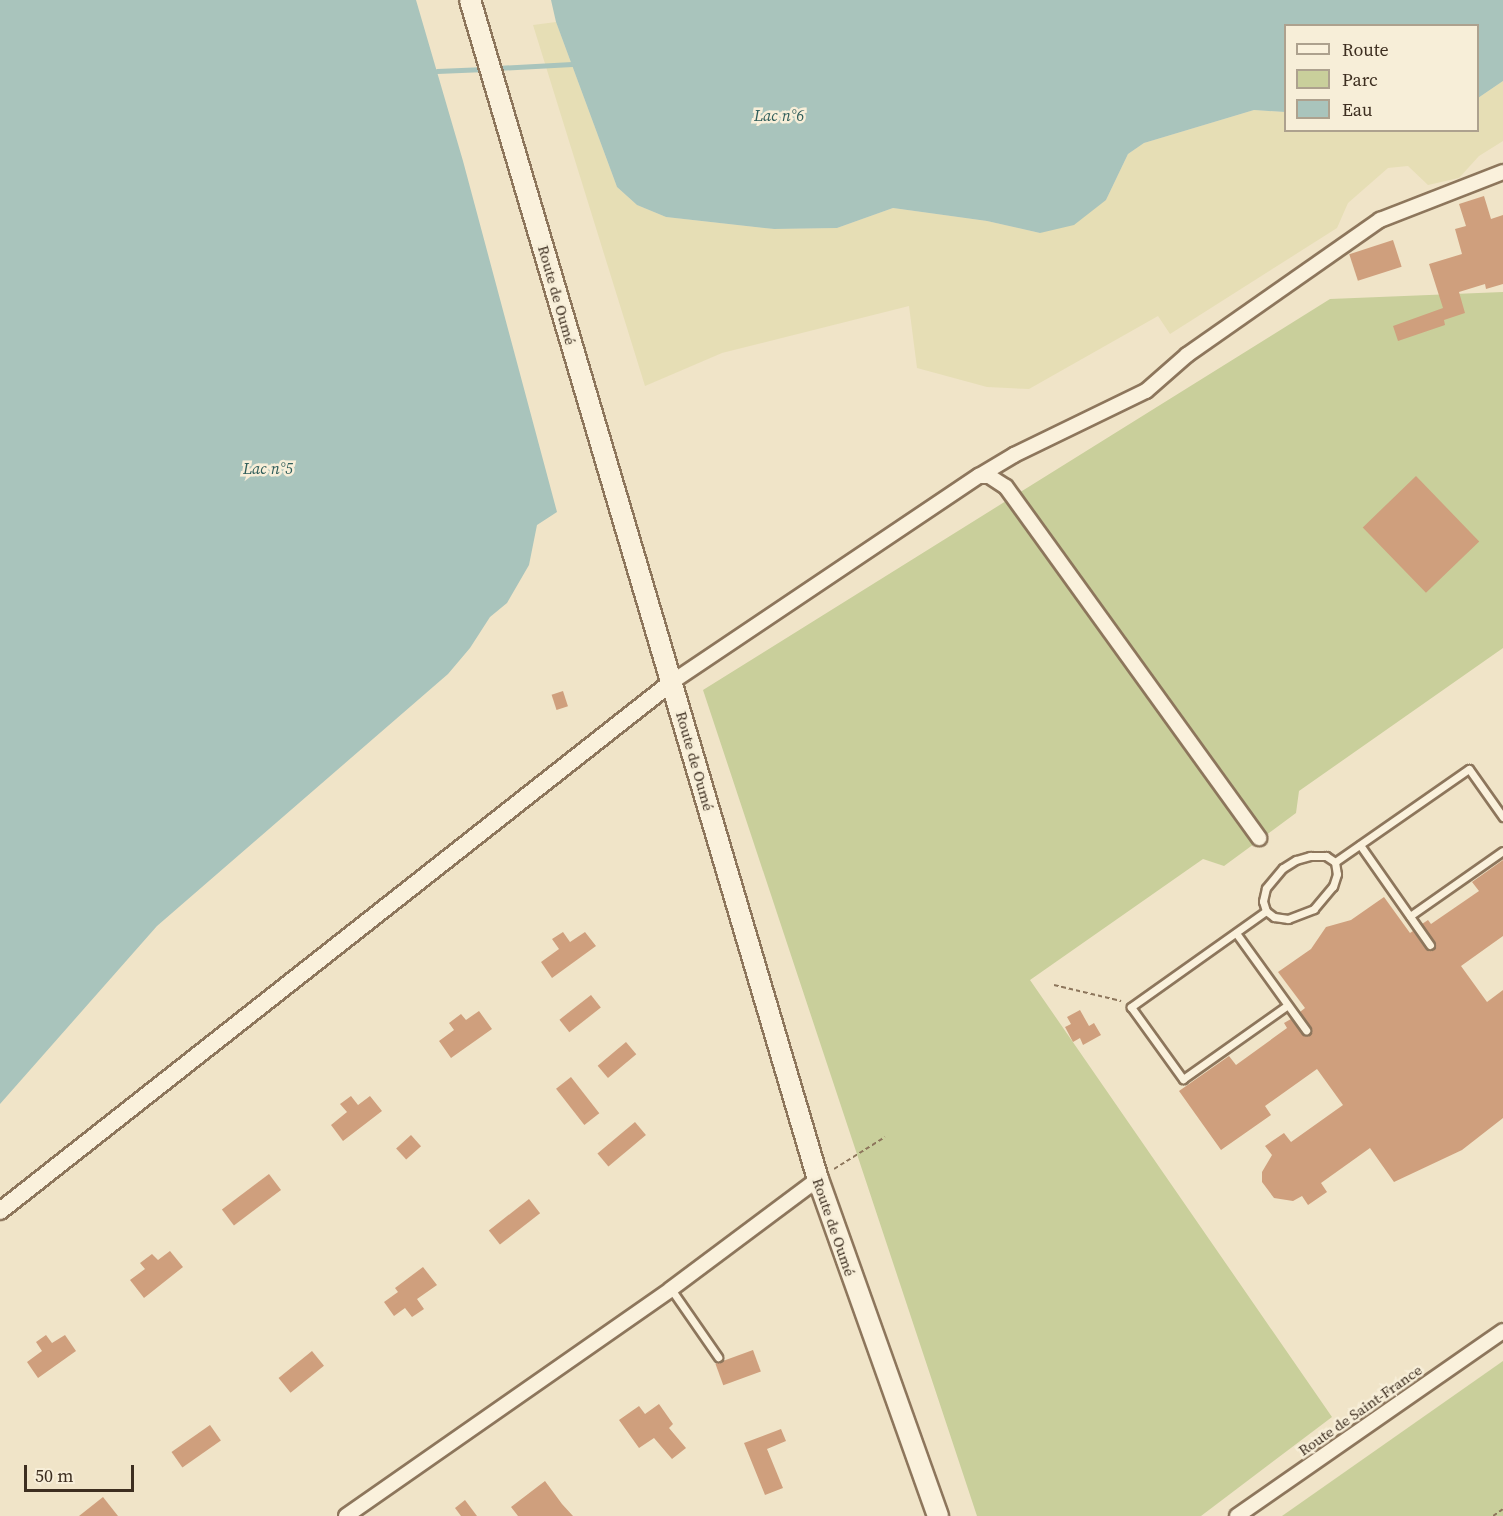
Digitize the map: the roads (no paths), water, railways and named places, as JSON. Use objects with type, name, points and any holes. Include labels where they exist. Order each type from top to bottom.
[{"type":"main road","name":"Route de Oumé","points":[[470,0],[818,1179],[938,1516]]},
{"type":"street","points":[[0,1211],[672,682],[979,476],[1014,455],[1146,391],[1187,355],[1380,220],[1503,172]]},
{"type":"street","points":[[979,476],[989,476],[1006,487],[1259,838]]},
{"type":"street","points":[[346,1516],[671,1289],[818,1179]]},
{"type":"street","name":"Route de Saint-France","points":[[1236,1516],[1503,1331]]},
{"type":"lane","points":[[1335,862],[1469,769],[1503,817]]},
{"type":"lane","points":[[1360,845],[1430,945]]},
{"type":"lane","points":[[1410,916],[1503,851]]},
{"type":"lane","points":[[1310,856],[1326,856],[1335,862],[1337,874],[1333,886],[1314,909],[1288,919],[1274,917],[1266,911],[1263,901],[1266,888],[1283,868],[1310,856]]},
{"type":"lane","points":[[1266,911],[1131,1008],[1183,1079],[1287,1005]]},
{"type":"lane","points":[[1236,933],[1306,1030]]},
{"type":"lane","points":[[671,1289],[718,1357]]},
{"type":"water","name":"Lac n°5","points":[[0,0],[416,0],[463,161],[557,512],[537,525],[529,565],[507,603],[490,617],[470,648],[448,674],[157,926],[0,1104]]},
{"type":"water","name":"Lac n°6","points":[[551,0],[1503,0],[1503,81],[1479,97],[1479,24],[1284,24],[1284,112],[1254,110],[1144,143],[1128,154],[1106,200],[1074,225],[1040,233],[987,221],[893,208],[837,228],[774,229],[666,217],[637,205],[617,187],[556,22]]},
{"type":"waterway","points":[[497,68],[572,64]]},
{"type":"waterway","points":[[437,71],[485,69]]}]
